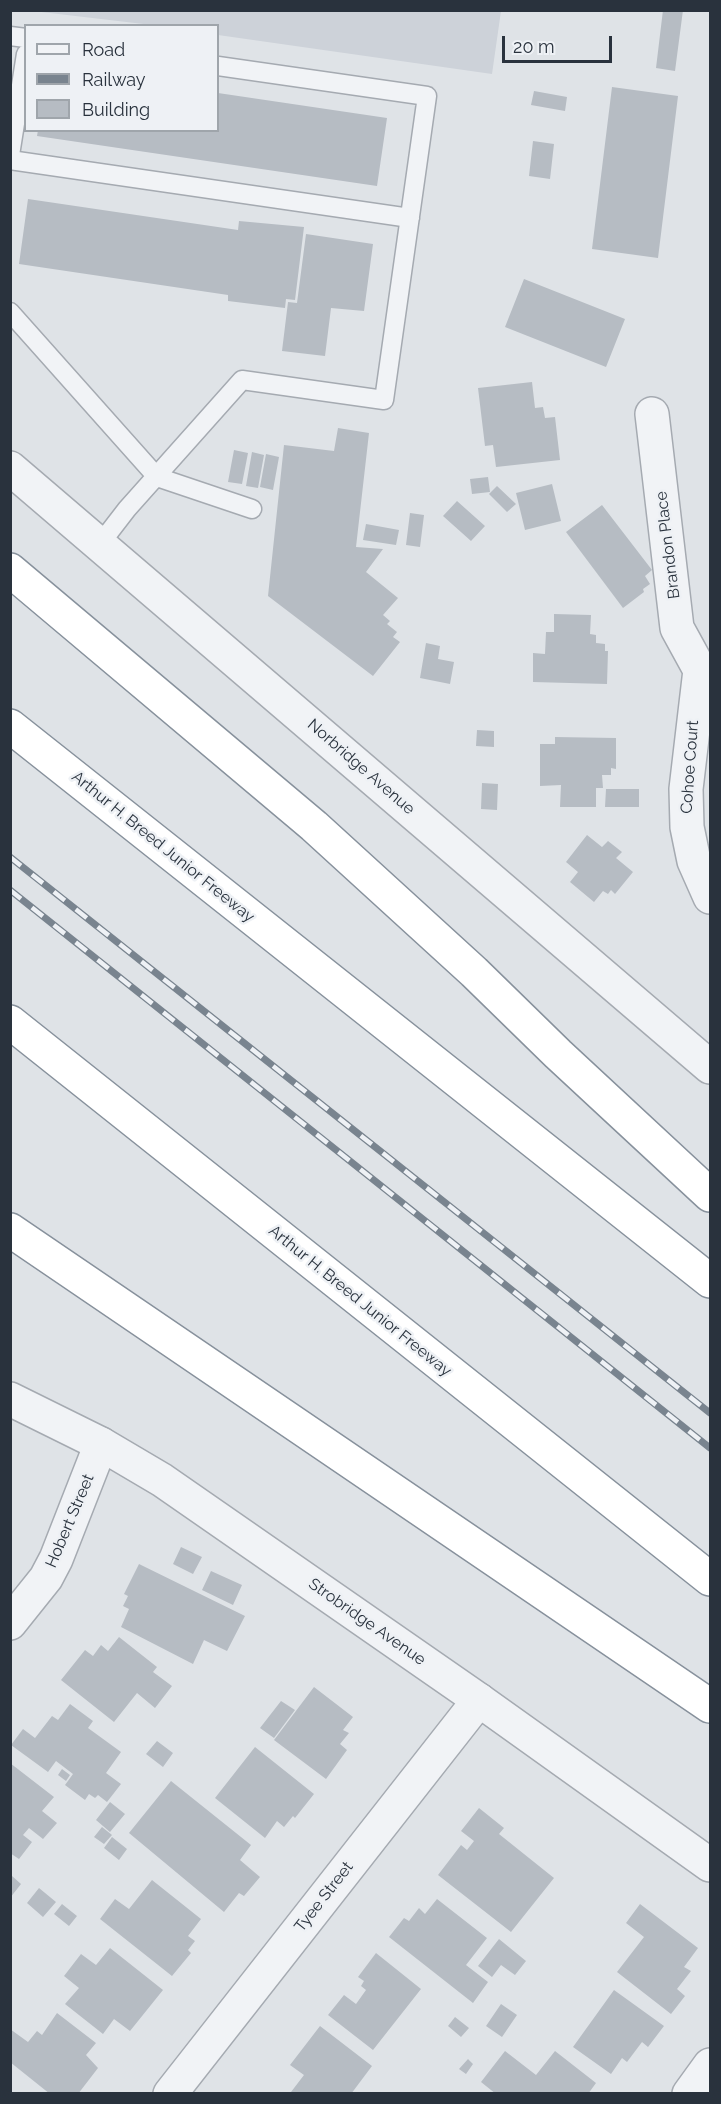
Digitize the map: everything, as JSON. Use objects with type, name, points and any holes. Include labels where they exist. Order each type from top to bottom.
[{"type":"highway","points":[[10,570],[314,826],[474,972],[566,1062],[711,1195]]},
{"type":"highway","name":"Arthur H. Breed Junior Freeway","points":[[10,726],[711,1281]]},
{"type":"highway","name":"Arthur H. Breed Junior Freeway","points":[[10,1022],[711,1579]]},
{"type":"highway","points":[[10,1230],[711,1706]]},
{"type":"street","name":"Brandon Place","points":[[652,414],[677,628],[700,670]]},
{"type":"street","name":"Norbridge Avenue","points":[[10,468],[711,1067]]},
{"type":"street","name":"Cohoe Court","points":[[700,670],[687,778],[687,827],[694,861],[711,897]]},
{"type":"street","name":"Strobridge Avenue","points":[[10,1399],[100,1444],[162,1480],[479,1700],[711,1865]]},
{"type":"street","name":"Hobert Street","points":[[10,1623],[46,1578],[56,1559],[100,1444]]},
{"type":"street","name":"Tyee Street","points":[[170,2094],[479,1700]]},
{"type":"street","points":[[689,2094],[711,2066]]},
{"type":"lane","points":[[100,544],[127,509],[242,380],[384,400],[427,96],[219,66]]},
{"type":"lane","points":[[10,155],[24,67]]},
{"type":"lane","points":[[10,160],[410,218]]},
{"type":"lane","points":[[10,312],[157,477],[252,509]]},
{"type":"shaded area","points":[[501,10],[492,74],[219,35],[219,24],[144,24],[33,11]]},
{"type":"building","points":[[663,10],[683,10],[675,71],[656,68]]},
{"type":"building","points":[[612,87],[678,96],[658,258],[592,249]]},
{"type":"building","points":[[534,91],[567,97],[565,111],[531,105]]},
{"type":"building","points":[[219,93],[387,118],[377,186],[37,136],[38,132],[219,132]]},
{"type":"building","points":[[533,141],[554,144],[550,179],[529,176]]},
{"type":"building","points":[[28,199],[238,230],[239,221],[304,227],[295,300],[286,299],[285,308],[228,301],[228,295],[19,264]]},
{"type":"building","points":[[306,234],[373,244],[364,311],[331,308],[325,356],[282,351],[288,302],[297,303]]},
{"type":"building","points":[[524,279],[625,319],[606,367],[505,327]]},
{"type":"building","points":[[532,382],[535,408],[543,407],[545,418],[555,417],[560,460],[496,467],[493,445],[485,446],[478,388]]},
{"type":"building","points":[[338,428],[369,433],[356,547],[383,549],[366,572],[398,598],[383,615],[390,621],[387,624],[397,632],[393,637],[400,642],[373,676],[268,596],[284,445],[334,451]]},
{"type":"building","points":[[234,450],[248,453],[242,484],[228,482]]},
{"type":"building","points":[[252,452],[264,455],[258,488],[246,486]]},
{"type":"building","points":[[266,454],[279,457],[273,490],[260,487]]},
{"type":"building","points":[[488,477],[490,492],[472,494],[470,479]]},
{"type":"building","points":[[552,484],[561,521],[525,530],[516,493]]},
{"type":"building","points":[[497,486],[516,504],[507,512],[489,494]]},
{"type":"building","points":[[457,501],[485,526],[471,541],[443,516]]},
{"type":"building","points":[[602,505],[652,570],[645,576],[650,584],[643,589],[644,592],[623,608],[566,532]]},
{"type":"building","points":[[410,513],[424,515],[420,547],[406,545]]},
{"type":"building","points":[[366,524],[399,530],[396,545],[363,540]]},
{"type":"building","points":[[554,614],[591,615],[590,634],[596,635],[596,643],[605,644],[605,651],[608,651],[607,684],[533,682],[533,653],[545,654],[546,632],[554,632]]},
{"type":"building","points":[[426,643],[440,646],[438,659],[454,662],[450,684],[420,678]]},
{"type":"building","points":[[477,730],[494,731],[494,747],[476,746]]},
{"type":"building","points":[[555,737],[616,738],[616,769],[611,768],[611,775],[602,775],[603,788],[596,788],[596,807],[560,807],[561,785],[540,786],[540,744],[555,744]]},
{"type":"building","points":[[482,783],[498,784],[497,810],[481,809]]},
{"type":"building","points":[[606,789],[639,789],[639,807],[605,807]]},
{"type":"building","points":[[587,835],[602,847],[608,841],[622,852],[616,858],[633,872],[615,894],[611,890],[608,894],[603,891],[594,902],[570,882],[578,872],[566,862]]},
{"type":"building","points":[[181,1547],[202,1557],[193,1574],[173,1564]]},
{"type":"building","points":[[139,1564],[245,1616],[227,1651],[204,1640],[193,1664],[121,1627],[129,1609],[123,1606],[128,1596],[124,1594]]},
{"type":"building","points":[[211,1571],[242,1585],[233,1605],[202,1590]]},
{"type":"building","points":[[119,1637],[157,1667],[153,1672],[172,1686],[155,1708],[137,1693],[114,1722],[61,1680],[85,1650],[93,1656],[101,1645],[108,1651]]},
{"type":"building","points":[[314,1687],[353,1717],[343,1730],[349,1733],[340,1744],[347,1750],[326,1779],[274,1740]]},
{"type":"building","points":[[281,1701],[295,1710],[274,1738],[260,1728]]},
{"type":"building","points":[[70,1704],[93,1721],[88,1728],[121,1752],[106,1773],[121,1784],[107,1802],[98,1795],[95,1798],[89,1794],[85,1800],[65,1785],[73,1774],[56,1761],[48,1772],[11,1745],[23,1729],[35,1738],[52,1716],[58,1720]]},
{"type":"building","points":[[157,1741],[173,1753],[163,1767],[146,1754]]},
{"type":"building","points":[[255,1747],[314,1794],[295,1818],[293,1816],[284,1827],[277,1821],[265,1838],[215,1798]]},
{"type":"building","points":[[10,1763],[54,1797],[42,1811],[57,1823],[43,1839],[29,1828],[23,1835],[32,1842],[19,1859],[10,1853]]},
{"type":"building","points":[[62,1769],[70,1775],[66,1781],[58,1775]]},
{"type":"building","points":[[171,1781],[251,1845],[240,1860],[260,1877],[244,1896],[239,1893],[224,1912],[129,1833]]},
{"type":"building","points":[[110,1802],[125,1814],[110,1832],[96,1820]]},
{"type":"building","points":[[479,1808],[504,1828],[499,1834],[554,1878],[511,1932],[438,1875],[461,1845],[467,1850],[474,1841],[461,1831]]},
{"type":"building","points":[[102,1827],[112,1835],[104,1844],[94,1837]]},
{"type":"building","points":[[112,1837],[127,1849],[119,1860],[104,1848]]},
{"type":"building","points":[[12,1876],[21,1884],[10,1898],[10,1878]]},
{"type":"building","points":[[152,1880],[201,1919],[188,1936],[195,1941],[188,1950],[191,1953],[172,1976],[100,1919],[115,1899],[129,1909]]},
{"type":"building","points":[[39,1888],[56,1902],[43,1917],[27,1903]]},
{"type":"building","points":[[437,1899],[487,1938],[466,1965],[488,1982],[473,2003],[389,1937],[404,1918],[409,1921],[419,1908],[425,1914]]},
{"type":"building","points":[[62,1904],[77,1916],[69,1926],[54,1914]]},
{"type":"building","points":[[640,1904],[698,1948],[684,1967],[691,1971],[677,1989],[685,1996],[671,2014],[617,1972],[644,1937],[626,1923]]},
{"type":"building","points":[[499,1939],[526,1961],[515,1975],[501,1965],[492,1977],[478,1966]]},
{"type":"building","points":[[110,1948],[163,1990],[130,2031],[114,2019],[103,2034],[65,2004],[79,1988],[64,1976],[81,1954],[96,1965]]},
{"type":"building","points":[[376,1953],[421,1989],[373,2050],[328,2015],[344,1995],[356,2004],[366,1990],[361,1986],[364,1981],[358,1977]]},
{"type":"building","points":[[614,1990],[664,2026],[648,2047],[642,2042],[627,2062],[622,2058],[611,2074],[573,2047]]},
{"type":"building","points":[[501,2004],[517,2015],[502,2037],[486,2026]]},
{"type":"building","points":[[57,2013],[96,2043],[86,2055],[98,2068],[78,2094],[50,2094],[10,2062],[10,2029],[28,2042],[37,2031],[42,2035]]},
{"type":"building","points":[[455,2017],[469,2028],[461,2037],[448,2026]]},
{"type":"building","points":[[320,2026],[372,2066],[351,2094],[294,2094],[291,2092],[304,2075],[290,2065]]},
{"type":"building","points":[[505,2051],[536,2075],[555,2051],[596,2083],[588,2094],[496,2094],[481,2082]]},
{"type":"building","points":[[468,2059],[473,2064],[466,2074],[459,2069]]},
{"type":"railway","points":[[10,857],[710,1413]]},
{"type":"railway","points":[[10,890],[710,1448]]}]
